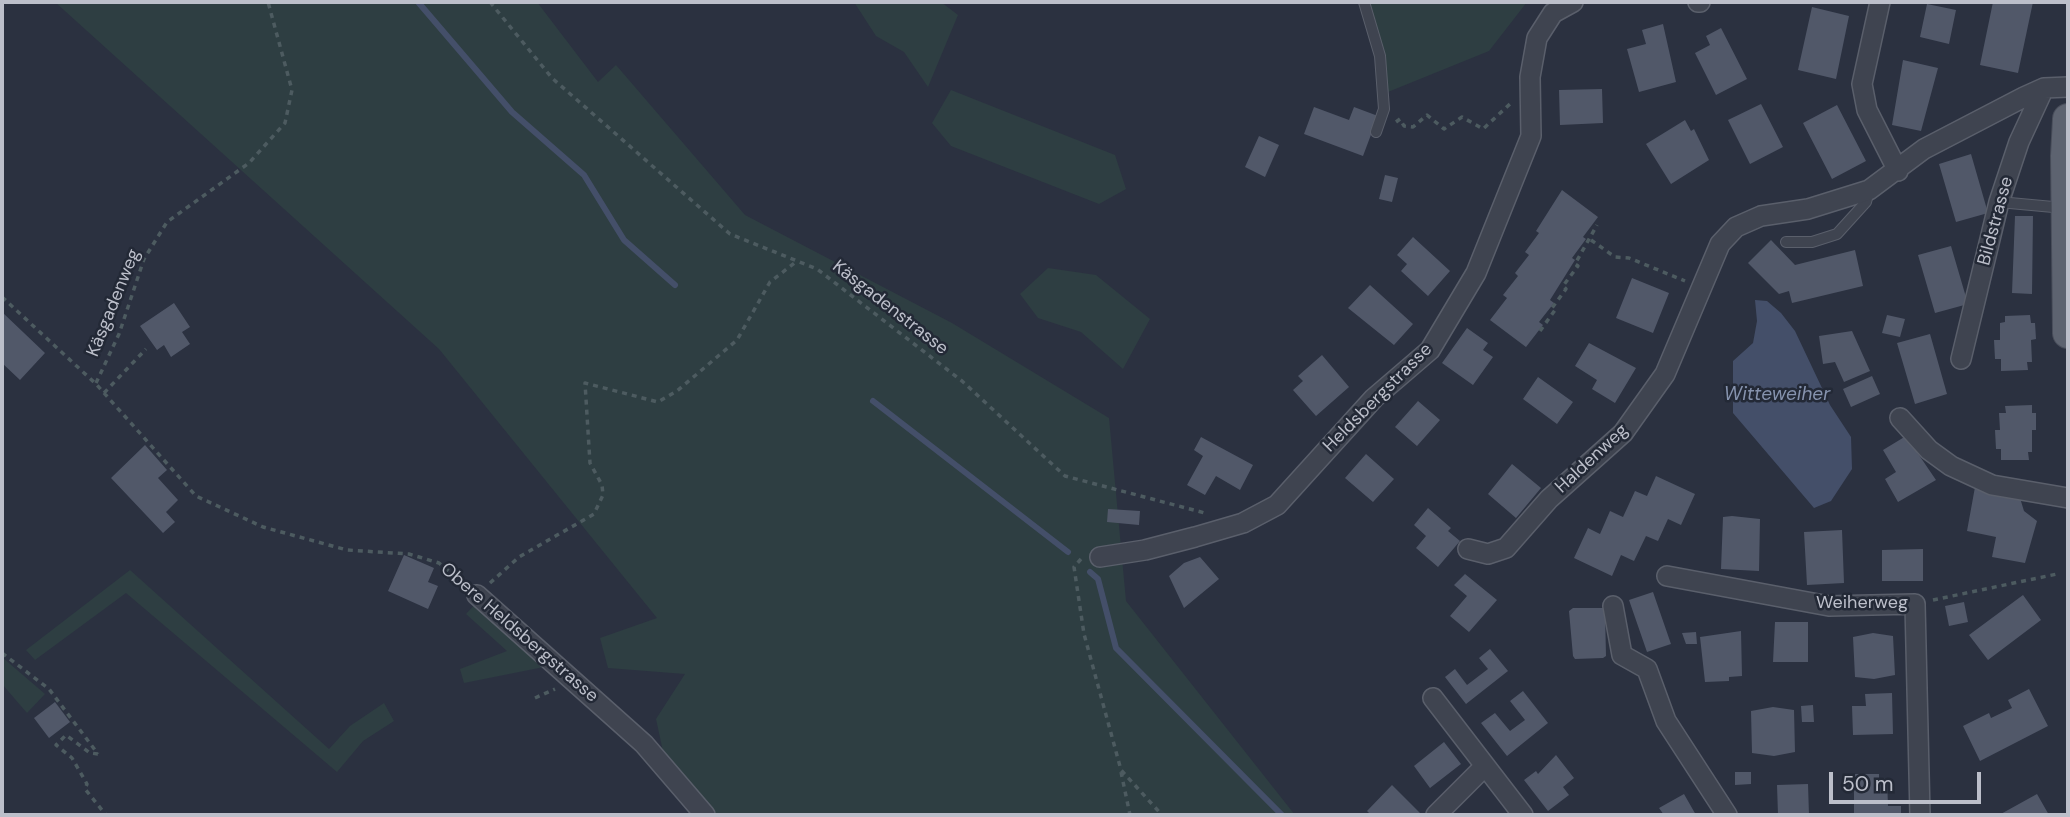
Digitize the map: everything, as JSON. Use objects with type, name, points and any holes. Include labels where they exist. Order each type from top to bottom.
[{"type":"main road","points":[[2068,119],[2068,333]]},
{"type":"street","name":"Heldsbergstrasse","points":[[1100,556],[1145,550],[1243,523],[1278,505],[1374,398],[1430,350],[1476,273],[1531,136],[1530,77],[1537,38],[1553,13],[1573,2]]},
{"type":"street","points":[[1880,2],[1862,84],[1867,110],[1898,171]]},
{"type":"street","points":[[2045,88],[2068,87]]},
{"type":"street","name":"Haldenweg","points":[[1468,549],[1488,554],[1506,548],[1549,499],[1623,433],[1665,374],[1720,244],[1747,220],[1818,207],[1869,190],[1924,149],[2045,88]]},
{"type":"street","name":"Bildstrasse","points":[[1961,359],[1999,202],[2019,142],[2045,88]]},
{"type":"street","points":[[1900,418],[1929,450],[1992,485],[2068,498]]},
{"type":"street","name":"Weiherweg","points":[[1667,576],[1829,607],[1915,604]]},
{"type":"street","name":"Obere Heldsbergstrasse","points":[[477,595],[644,744],[705,815]]},
{"type":"street","points":[[1915,604],[1920,815]]},
{"type":"street","points":[[1614,606],[1622,655],[1647,669],[1666,721],[1727,815]]},
{"type":"street","points":[[1433,698],[1523,815]]},
{"type":"street","points":[[1436,815],[1485,766]]},
{"type":"lane","points":[[1364,2],[1380,56],[1384,108],[1376,132]]},
{"type":"lane","points":[[1786,242],[1812,242],[1837,234],[1866,202],[1869,190]]},
{"type":"lane","points":[[1999,202],[2068,208]]},
{"type":"path","name":"Käsgadenweg","points":[[96,384],[119,334],[144,259],[167,222],[248,163],[285,123],[292,90],[268,2]]},
{"type":"path","name":"Käsgadenstrasse","points":[[490,2],[552,78],[730,234],[817,269],[962,381],[1065,476],[1243,523]]},
{"type":"path","points":[[1380,119],[1392,126],[1400,119],[1404,126],[1413,127],[1427,115],[1444,129],[1462,117],[1483,129],[1516,99],[1530,77]]},
{"type":"path","points":[[1597,225],[1588,238],[1615,257],[1629,258],[1675,277]]},
{"type":"path","points":[[1541,331],[1555,310],[1552,308],[1566,289],[1563,286],[1591,240]]},
{"type":"path","points":[[477,595],[519,557],[594,514],[603,495],[602,485],[590,463],[584,383],[658,402],[677,391],[737,340],[770,282],[797,261]]},
{"type":"path","name":"Obere Heldsbergstrasse","points":[[2,297],[96,384],[196,496],[263,527],[347,550],[409,554],[439,562],[477,595]]},
{"type":"path","points":[[104,393],[146,349]]},
{"type":"path","points":[[1100,556],[1080,559],[1074,567],[1084,635],[1121,770],[1129,815]]},
{"type":"path","name":"Weiherweg","points":[[1915,604],[2057,575]]},
{"type":"path","points":[[2,653],[49,689],[98,754],[90,753],[66,735],[56,745],[72,758],[87,784],[85,789],[106,815]]},
{"type":"path","points":[[1121,770],[1162,815]]},
{"type":"shaded area","points":[[55,2],[537,2],[598,82],[616,65],[745,215],[952,323],[1109,418],[1126,601],[1295,815],[716,815],[670,784],[656,719],[685,674],[608,668],[600,638],[657,618],[439,349]]},
{"type":"shaded area","points":[[854,2],[941,2],[958,15],[928,87],[904,52],[876,36]]},
{"type":"shaded area","points":[[1364,2],[1527,2],[1489,51],[1383,94]]},
{"type":"shaded area","points":[[951,90],[1115,155],[1126,189],[1099,204],[951,146],[932,123]]},
{"type":"shaded area","points":[[1048,268],[1096,275],[1150,319],[1123,369],[1081,332],[1038,318],[1020,294]]},
{"type":"shaded area","points":[[130,570],[329,749],[350,726],[384,703],[394,721],[363,741],[337,772],[126,593],[35,660],[26,650]]},
{"type":"shaded area","points":[[477,602],[549,666],[464,683],[460,669],[507,651],[466,614]]},
{"type":"shaded area","points":[[2,657],[45,694],[27,713],[2,684]]},
{"type":"water","name":"Witteweiher","points":[[1755,300],[1767,301],[1795,331],[1830,405],[1851,437],[1852,469],[1831,501],[1814,508],[1733,413],[1733,361],[1753,343],[1757,321]]},
{"type":"building","points":[[1993,2],[2033,2],[2018,73],[1980,65]]},
{"type":"building","points":[[1927,4],[1956,10],[1949,44],[1920,37]]},
{"type":"building","points":[[1812,7],[1849,16],[1836,79],[1798,70]]},
{"type":"building","points":[[1663,24],[1676,82],[1639,92],[1627,49],[1646,44],[1642,30]]},
{"type":"building","points":[[1721,28],[1747,79],[1716,95],[1695,53],[1710,45],[1706,36]]},
{"type":"building","points":[[1903,60],[1938,68],[1921,131],[1892,125]]},
{"type":"building","points":[[1602,89],[1603,123],[1560,125],[1559,90]]},
{"type":"building","points":[[1761,104],[1783,147],[1750,164],[1728,120]]},
{"type":"building","points":[[1837,105],[1866,161],[1832,179],[1803,123]]},
{"type":"building","points":[[1314,107],[1349,120],[1354,107],[1378,116],[1363,156],[1304,134]]},
{"type":"building","points":[[1685,120],[1691,131],[1694,129],[1709,160],[1671,184],[1646,144]]},
{"type":"building","points":[[1259,136],[1279,145],[1265,177],[1245,167]]},
{"type":"building","points":[[1971,154],[1988,213],[1956,222],[1939,164]]},
{"type":"building","points":[[1385,175],[1398,178],[1392,202],[1379,199]]},
{"type":"building","points":[[1562,190],[1598,217],[1583,237],[1586,239],[1572,258],[1575,260],[1550,300],[1554,303],[1539,322],[1543,325],[1526,347],[1490,320],[1507,298],[1503,295],[1518,276],[1515,273],[1529,255],[1525,252],[1539,233],[1536,231]]},
{"type":"building","points":[[2015,216],[2033,216],[2032,294],[2012,293]]},
{"type":"building","points":[[1413,237],[1450,271],[1428,296],[1401,271],[1407,264],[1397,255]]},
{"type":"building","points":[[1771,240],[1795,265],[1855,250],[1863,286],[1792,303],[1789,291],[1779,294],[1748,263]]},
{"type":"building","points":[[1951,246],[1968,304],[1935,313],[1918,255]]},
{"type":"building","points":[[1632,278],[1669,293],[1653,333],[1616,318]]},
{"type":"building","points":[[1370,285],[1413,324],[1394,345],[1348,308]]},
{"type":"building","points":[[174,303],[190,327],[182,332],[190,344],[171,357],[164,345],[157,350],[140,326]]},
{"type":"building","points":[[2,312],[45,353],[20,380],[2,363]]},
{"type":"building","points":[[1887,315],[1905,319],[1900,337],[1882,333]]},
{"type":"building","points":[[2030,315],[2031,323],[2035,323],[2036,339],[2031,340],[2032,362],[2027,362],[2028,370],[2001,371],[2001,359],[1995,359],[1994,340],[2000,340],[2000,323],[2005,322],[2005,316]]},
{"type":"building","points":[[1467,328],[1488,343],[1483,350],[1493,357],[1473,385],[1442,363]]},
{"type":"building","points":[[1852,331],[1870,371],[1844,382],[1835,362],[1823,364],[1819,336]]},
{"type":"building","points":[[1930,334],[1947,394],[1915,404],[1897,343]]},
{"type":"building","points":[[1589,343],[1636,368],[1615,403],[1592,389],[1597,380],[1575,366]]},
{"type":"building","points":[[1322,355],[1349,387],[1316,416],[1293,390],[1303,381],[1298,376]]},
{"type":"building","points":[[1872,376],[1880,394],[1851,407],[1843,389]]},
{"type":"building","points":[[1538,377],[1573,402],[1557,424],[1523,399]]},
{"type":"building","points":[[1418,401],[1440,420],[1417,446],[1395,427]]},
{"type":"building","points":[[2032,405],[2032,413],[2036,413],[2036,430],[2032,430],[2032,452],[2028,452],[2029,460],[2001,460],[2001,449],[1996,449],[1995,430],[2000,430],[1999,413],[2006,413],[2005,406]]},
{"type":"building","points":[[1906,436],[1936,480],[1898,502],[1885,479],[1896,472],[1883,450]]},
{"type":"building","points":[[1201,437],[1253,465],[1240,490],[1216,476],[1205,495],[1187,485],[1203,456],[1194,450]]},
{"type":"building","points":[[145,445],[167,470],[158,478],[178,500],[166,512],[175,522],[163,533],[111,478]]},
{"type":"building","points":[[1366,454],[1394,479],[1373,502],[1345,478]]},
{"type":"building","points":[[1512,464],[1541,488],[1516,518],[1488,494]]},
{"type":"building","points":[[1656,476],[1695,494],[1681,525],[1668,519],[1658,541],[1646,536],[1634,561],[1621,555],[1612,576],[1574,558],[1588,528],[1600,534],[1610,511],[1623,517],[1635,491],[1647,496]]},
{"type":"building","points":[[1975,487],[2020,498],[2024,511],[2037,521],[2025,563],[1992,557],[1996,537],[1967,531]]},
{"type":"building","points":[[1428,508],[1451,528],[1448,531],[1460,541],[1438,567],[1416,548],[1426,536],[1414,525]]},
{"type":"building","points":[[1108,509],[1140,511],[1139,525],[1107,522]]},
{"type":"building","points":[[1723,517],[1760,519],[1759,571],[1721,569]]},
{"type":"building","points":[[1842,530],[1844,583],[1807,585],[1804,532]]},
{"type":"building","points":[[1923,549],[1923,581],[1882,581],[1882,550]]},
{"type":"building","points":[[404,555],[434,568],[428,582],[438,586],[428,609],[388,591]]},
{"type":"building","points":[[1200,557],[1219,579],[1184,608],[1169,576],[1184,563]]},
{"type":"building","points":[[1465,574],[1497,600],[1469,632],[1450,616],[1467,596],[1454,585]]},
{"type":"building","points":[[1653,592],[1671,644],[1647,652],[1629,600]]},
{"type":"building","points":[[2023,595],[2041,620],[1988,660],[1969,635]]},
{"type":"building","points":[[1964,602],[1968,622],[1949,626],[1945,606]]},
{"type":"building","points":[[1573,608],[1603,608],[1605,611],[1606,656],[1603,658],[1575,659],[1573,656],[1569,611]]},
{"type":"building","points":[[1775,622],[1808,622],[1808,662],[1773,662]]},
{"type":"building","points":[[1741,631],[1742,676],[1729,677],[1729,681],[1705,682],[1700,637]]},
{"type":"building","points":[[1696,632],[1697,644],[1686,644],[1682,633]]},
{"type":"building","points":[[1873,633],[1893,636],[1895,675],[1874,679],[1855,677],[1853,637]]},
{"type":"building","points":[[1490,649],[1508,671],[1466,704],[1445,677],[1455,669],[1467,685],[1488,669],[1479,658]]},
{"type":"building","points":[[2029,689],[2048,726],[1980,761],[1963,726],[1989,713],[1991,718],[2012,708],[2008,700]]},
{"type":"building","points":[[1523,691],[1548,723],[1507,756],[1481,723],[1495,713],[1510,731],[1525,720],[1510,701]]},
{"type":"building","points":[[1892,693],[1893,734],[1853,735],[1852,706],[1866,706],[1865,694]]},
{"type":"building","points":[[55,702],[70,722],[49,738],[34,718]]},
{"type":"building","points":[[1813,705],[1814,722],[1802,722],[1801,706]]},
{"type":"building","points":[[1773,707],[1794,710],[1795,752],[1774,756],[1752,753],[1751,711]]},
{"type":"building","points":[[1444,742],[1461,764],[1430,788],[1414,766]]},
{"type":"building","points":[[1556,755],[1574,778],[1563,787],[1569,795],[1548,811],[1524,780],[1536,771],[1538,774]]},
{"type":"building","points":[[1735,772],[1751,772],[1751,784],[1735,785]]},
{"type":"building","points":[[1854,774],[1879,774],[1879,778],[1887,778],[1888,806],[1901,806],[1901,815],[1854,815]]},
{"type":"building","points":[[1808,784],[1809,815],[1778,815],[1777,785]]},
{"type":"building","points":[[1392,785],[1422,815],[1371,815],[1367,811]]},
{"type":"building","points":[[1684,794],[1696,815],[1664,815],[1659,808]]},
{"type":"building","points":[[2037,794],[2049,815],[1999,815]]},
{"type":"waterway","points":[[418,2],[512,112],[584,175],[624,240],[675,285]]},
{"type":"waterway","points":[[873,401],[1068,552]]},
{"type":"waterway","points":[[1090,572],[1098,579],[1116,648],[1282,815]]}]
